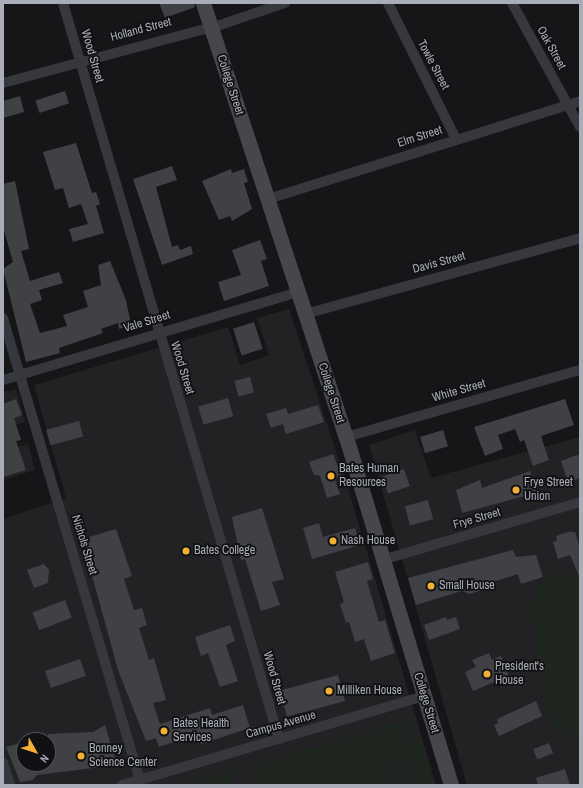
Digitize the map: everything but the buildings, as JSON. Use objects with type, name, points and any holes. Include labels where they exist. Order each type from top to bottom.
[{"type":"main road","name":"College Street","points":[[203,3],[346,437],[451,785]]},
{"type":"street","name":"Wood Street","points":[[63,3],[158,332],[279,739]]},
{"type":"street","name":"Holland Street","points":[[3,83],[285,3]]},
{"type":"street","name":"Towle Street","points":[[388,3],[456,139]]},
{"type":"street","name":"Oak Street","points":[[512,3],[580,127]]},
{"type":"street","name":"Elm Street","points":[[268,199],[580,101]]},
{"type":"street","name":"Davis Street","points":[[305,314],[580,238]]},
{"type":"street","name":"Vale Street","points":[[3,380],[158,332],[299,292]]},
{"type":"street","name":"Nichols Street","points":[[3,318],[140,780]]},
{"type":"street","name":"White Street","points":[[346,437],[580,370]]},
{"type":"street","name":"Frye Street","points":[[382,560],[580,502]]},
{"type":"street","name":"Campus Avenue","points":[[122,785],[424,696]]},
{"type":"street","points":[[3,763],[10,785]]},
{"type":"shaded area","name":"Bates College","points":[[289,309],[348,488],[436,785],[3,785],[3,519],[66,498],[34,385],[228,327],[240,365],[269,355],[257,318]]},
{"type":"shaded area","points":[[16,389],[25,422],[3,428],[3,392]]},
{"type":"shaded area","points":[[415,430],[431,478],[580,437],[580,785],[467,785],[369,445]]},
{"type":"shaded area","points":[[28,444],[35,470],[3,480],[3,451]]},
{"type":"shaded area","points":[[580,572],[580,737],[558,729],[547,713],[531,611],[537,588],[549,577]]},
{"type":"shaded area","points":[[411,719],[398,750],[377,729]]},
{"type":"shaded area","points":[[415,722],[434,785],[412,785],[403,752]]},
{"type":"shaded area","points":[[374,730],[397,753],[384,785],[256,785],[250,767]]},
{"type":"shaded area","points":[[400,761],[407,785],[391,785]]},
{"type":"shaded area","points":[[239,769],[232,785],[187,785]]},
{"type":"place","name":"Bates Human Resources","points":[[331,476]]},
{"type":"place","name":"Frye Street Union","points":[[516,490]]},
{"type":"place","name":"Nash House","points":[[333,541]]},
{"type":"place","name":"Bates College","points":[[186,551]]},
{"type":"place","name":"Small House","points":[[431,586]]},
{"type":"place","name":"President's House","points":[[487,674]]},
{"type":"place","name":"Milliken House","points":[[329,691]]},
{"type":"place","name":"Bates Health Services","points":[[164,731]]},
{"type":"place","name":"Bonney Science Center","points":[[81,756]]}]
